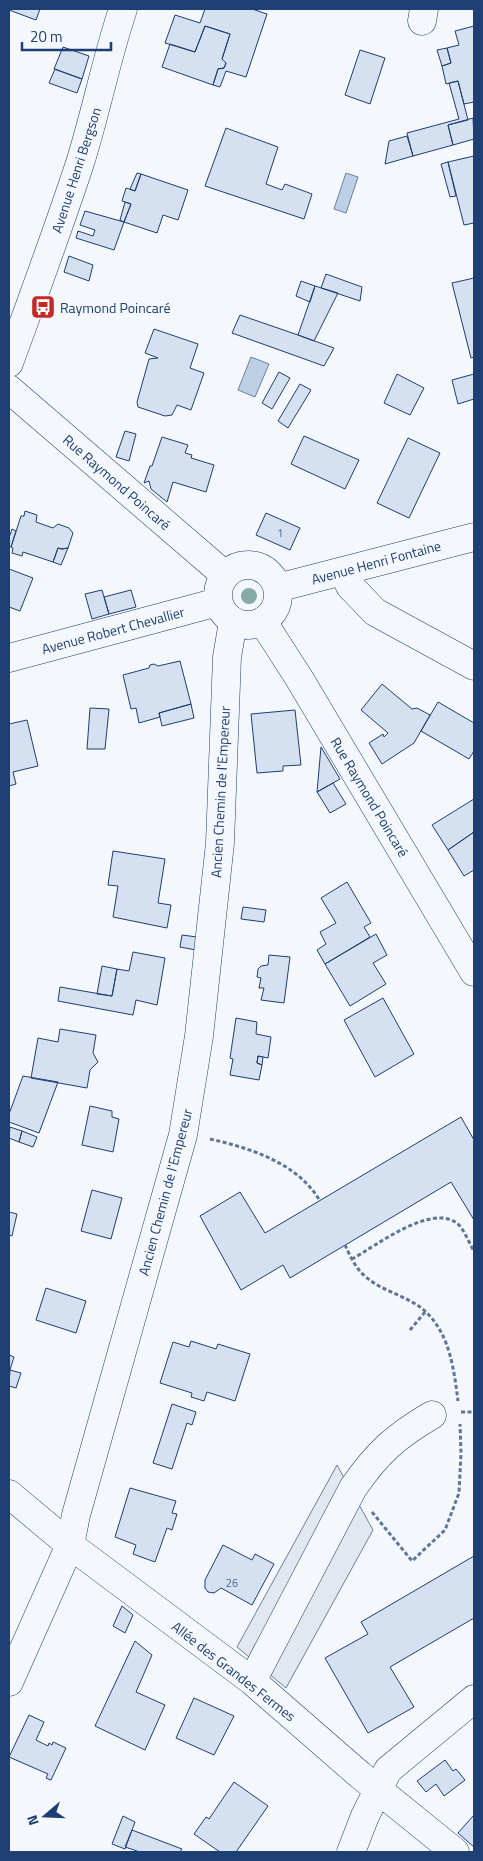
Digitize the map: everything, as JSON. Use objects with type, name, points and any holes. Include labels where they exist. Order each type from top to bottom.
[{"type":"street","name":"Avenue Henri Bergson","points":[[9,363],[80,164],[98,104],[109,52],[123,9]]},
{"type":"street","name":"Rue Raymond Poincaré","points":[[9,389],[225,575]]},
{"type":"street","name":"Avenue Henri Fontaine","points":[[277,588],[474,537]]},
{"type":"street","points":[[250,565],[268,572],[274,579],[277,588],[279,598],[271,616],[253,626],[243,626],[226,612],[217,593],[225,575],[241,566],[250,565]]},
{"type":"street","points":[[343,571],[350,586],[375,612],[474,666]]},
{"type":"street","name":"Avenue Robert Chevallier","points":[[9,658],[226,612]]},
{"type":"street","name":"Ancien Chemin de l'Empereur","points":[[9,1682],[70,1545],[76,1515],[182,1135],[199,1036],[220,843],[227,657],[226,612]]},
{"type":"street","name":"Rue Raymond Poincaré","points":[[263,622],[299,678],[474,972]]},
{"type":"street","points":[[252,1681],[358,1481],[368,1466],[389,1444],[409,1428],[432,1415]]},
{"type":"street","name":"Allée des Grandes Fermes","points":[[9,1494],[70,1545],[252,1681],[379,1790],[455,1852]]},
{"type":"street","points":[[351,1852],[365,1816],[388,1770],[474,1699]]},
{"type":"path","points":[[182,1135],[242,1146],[266,1157],[286,1167],[306,1182],[320,1201]]},
{"type":"path","points":[[352,1259],[412,1224],[438,1218],[449,1219],[459,1225],[474,1251]]},
{"type":"path","points":[[410,1330],[426,1312]]},
{"type":"path","points":[[460,1412],[474,1412]]},
{"type":"shaded area","points":[[337,1465],[373,1530],[286,1688],[237,1647]]},
{"type":"water","points":[[346,173],[358,177],[346,213],[334,209]]},
{"type":"water","points":[[251,357],[269,364],[255,397],[238,390]]},
{"type":"building","points":[[9,9],[40,9],[36,20]]},
{"type":"building","points":[[205,9],[252,9],[267,14],[246,77],[226,71],[220,87],[213,85],[218,69],[224,68],[226,63],[222,59],[230,34],[205,26],[195,52],[165,43],[175,15],[200,23]]},
{"type":"building","points":[[205,26],[230,34],[222,59],[226,63],[224,68],[218,69],[213,85],[162,67],[170,44],[195,52]]},
{"type":"building","points":[[474,26],[474,102],[464,104],[458,81],[446,84],[442,66],[451,63],[447,48],[459,45],[455,31]]},
{"type":"building","points":[[63,47],[89,56],[82,79],[54,69]]},
{"type":"building","points":[[447,48],[451,63],[442,66],[437,50]]},
{"type":"building","points":[[360,50],[385,58],[370,104],[345,95]]},
{"type":"building","points":[[55,69],[82,79],[77,93],[49,83]]},
{"type":"building","points":[[458,81],[468,120],[448,125],[453,145],[413,156],[407,133],[459,119],[449,83]]},
{"type":"building","points":[[473,118],[474,139],[453,145],[448,125]]},
{"type":"building","points":[[226,128],[278,147],[266,184],[282,190],[285,184],[312,194],[304,219],[205,186]]},
{"type":"building","points":[[407,136],[413,156],[385,164],[389,141]]},
{"type":"building","points":[[474,156],[474,223],[464,225],[448,162]]},
{"type":"building","points":[[448,162],[456,196],[450,197],[441,164]]},
{"type":"building","points":[[137,173],[141,174],[135,191],[130,189]]},
{"type":"building","points":[[141,174],[188,190],[178,220],[163,215],[157,233],[124,222],[131,204],[122,201],[126,188],[135,191]]},
{"type":"building","points":[[125,202],[131,204],[124,222],[120,220]]},
{"type":"building","points":[[85,211],[124,222],[114,250],[76,238],[78,231],[93,236],[95,230],[80,225]]},
{"type":"building","points":[[69,256],[93,265],[89,281],[64,272]]},
{"type":"building","points":[[326,274],[362,287],[360,301],[321,288]]},
{"type":"building","points":[[474,278],[474,357],[471,358],[452,283]]},
{"type":"building","points":[[301,281],[315,286],[310,302],[296,296]]},
{"type":"building","points":[[315,286],[338,293],[314,341],[298,335]]},
{"type":"building","points":[[240,315],[334,348],[324,366],[232,333]]},
{"type":"building","points":[[154,329],[198,344],[190,368],[204,373],[191,410],[177,405],[172,415],[165,416],[138,407],[137,402],[149,359],[158,358],[145,353]]},
{"type":"building","points":[[279,372],[290,378],[272,409],[262,403]]},
{"type":"building","points":[[397,374],[424,388],[410,415],[384,403]]},
{"type":"building","points":[[474,374],[474,399],[458,404],[452,380]]},
{"type":"building","points":[[300,384],[311,390],[288,428],[278,421]]},
{"type":"building","points":[[125,431],[136,434],[129,461],[116,457]]},
{"type":"building","points":[[304,436],[359,460],[345,489],[291,464]]},
{"type":"building","points":[[162,437],[188,445],[185,453],[192,455],[191,458],[214,465],[206,492],[173,482],[167,502],[151,489],[149,481],[144,483]]},
{"type":"building","points":[[408,438],[440,453],[409,518],[377,503]]},
{"type":"building","points":[[25,511],[37,515],[36,522],[53,528],[58,524],[69,528],[73,533],[68,548],[58,548],[53,562],[23,552],[22,556],[12,553],[13,548],[11,547],[21,516],[24,516]]},
{"type":"building","points":[[266,513],[300,528],[290,550],[256,535]]},
{"type":"building","points":[[12,529],[16,531],[11,547],[9,546],[9,538]]},
{"type":"building","points":[[58,548],[68,548],[61,565],[53,562]]},
{"type":"building","points":[[9,569],[33,578],[20,611],[9,607]]},
{"type":"building","points":[[102,590],[109,614],[92,619],[85,594]]},
{"type":"building","points":[[131,590],[136,607],[109,614],[104,597]]},
{"type":"building","points":[[180,661],[191,704],[159,713],[160,717],[139,723],[136,708],[131,709],[123,675],[149,668],[150,665],[154,664],[158,666]]},
{"type":"building","points":[[382,684],[412,709],[417,708],[430,715],[414,743],[382,764],[369,743],[383,734],[384,737],[388,733],[361,710]]},
{"type":"building","points":[[438,702],[474,723],[474,751],[469,759],[421,731]]},
{"type":"building","points":[[191,704],[194,718],[162,726],[159,713]]},
{"type":"building","points":[[90,708],[109,709],[105,749],[87,749]]},
{"type":"building","points":[[295,710],[301,765],[283,766],[283,771],[257,773],[251,714]]},
{"type":"building","points":[[27,720],[38,766],[13,772],[16,784],[9,786],[9,724]]},
{"type":"building","points":[[321,747],[340,779],[317,792]]},
{"type":"building","points":[[333,783],[346,804],[330,813],[317,792]]},
{"type":"building","points":[[474,799],[474,832],[448,850],[432,825]]},
{"type":"building","points":[[474,832],[474,870],[464,876],[448,850]]},
{"type":"building","points":[[113,851],[165,859],[158,903],[171,905],[167,928],[113,917],[118,886],[108,885]]},
{"type":"building","points":[[347,882],[371,923],[364,927],[370,937],[325,964],[317,950],[326,944],[320,932],[336,923],[321,898]]},
{"type":"building","points":[[243,907],[266,910],[264,922],[241,919]]},
{"type":"building","points":[[376,934],[387,955],[373,963],[386,984],[350,1006],[325,964]]},
{"type":"building","points":[[182,935],[197,937],[196,950],[180,947]]},
{"type":"building","points":[[133,952],[165,958],[157,1005],[136,1000],[133,1015],[58,1001],[60,987],[112,996],[117,969],[129,971]]},
{"type":"building","points":[[269,955],[290,957],[284,1003],[261,1000],[264,988],[259,988],[261,978],[257,977],[258,969],[261,966],[268,965]]},
{"type":"building","points":[[102,966],[117,969],[112,996],[97,994]]},
{"type":"building","points":[[383,998],[414,1054],[375,1077],[344,1020]]},
{"type":"building","points":[[236,1018],[257,1022],[256,1034],[271,1037],[268,1058],[258,1056],[257,1063],[262,1065],[259,1080],[230,1075],[233,1059],[230,1058]]},
{"type":"building","points":[[60,1029],[96,1035],[93,1053],[98,1062],[90,1070],[87,1088],[31,1078],[38,1038],[58,1042]]},
{"type":"building","points":[[258,1056],[263,1057],[262,1065],[257,1063]]},
{"type":"building","points":[[23,1076],[58,1082],[39,1133],[9,1122],[9,1114]]},
{"type":"building","points":[[90,1106],[112,1111],[112,1117],[119,1119],[113,1152],[82,1145]]},
{"type":"building","points":[[461,1117],[474,1140],[474,1220],[451,1182],[290,1278],[283,1265],[241,1290],[200,1216],[240,1192],[265,1233]]},
{"type":"building","points":[[10,1127],[22,1131],[19,1142],[9,1138]]},
{"type":"building","points":[[22,1131],[37,1137],[33,1147],[19,1142]]},
{"type":"building","points":[[92,1190],[122,1198],[111,1239],[81,1231]]},
{"type":"building","points":[[9,1212],[17,1214],[12,1236],[9,1235]]},
{"type":"building","points":[[46,1288],[86,1301],[76,1333],[36,1320]]},
{"type":"building","points":[[191,1341],[216,1349],[218,1344],[250,1354],[235,1401],[207,1392],[204,1401],[191,1397],[192,1393],[160,1383],[173,1342],[189,1347]]},
{"type":"building","points":[[9,1355],[14,1357],[9,1373]]},
{"type":"building","points":[[10,1370],[21,1373],[16,1388],[9,1386]]},
{"type":"building","points":[[172,1404],[196,1412],[192,1425],[187,1423],[172,1469],[153,1463]]},
{"type":"building","points":[[130,1488],[176,1501],[172,1513],[177,1514],[172,1530],[167,1528],[155,1562],[133,1554],[136,1545],[115,1537]]},
{"type":"building","points":[[223,1545],[252,1560],[255,1554],[274,1564],[252,1605],[221,1588],[214,1593],[208,1592],[205,1588],[205,1580]]},
{"type":"building","points":[[474,1556],[474,1618],[390,1667],[414,1707],[368,1733],[325,1658],[368,1634],[361,1622]]},
{"type":"building","points":[[122,1606],[133,1615],[125,1633],[113,1626]]},
{"type":"building","points":[[135,1641],[152,1655],[136,1692],[165,1705],[145,1750],[95,1726]]},
{"type":"building","points":[[194,1698],[234,1716],[214,1755],[176,1738]]},
{"type":"building","points":[[29,1715],[44,1722],[36,1740],[48,1746],[49,1743],[52,1745],[53,1742],[66,1748],[51,1780],[46,1778],[48,1774],[9,1757]]},
{"type":"building","points":[[445,1760],[453,1771],[456,1769],[465,1780],[444,1796],[436,1784],[426,1792],[417,1781]]},
{"type":"building","points":[[234,1782],[268,1806],[236,1852],[220,1852],[194,1834],[206,1817],[209,1819]]},
{"type":"building","points":[[474,1815],[474,1847],[458,1833]]},
{"type":"building","points":[[123,1816],[135,1822],[125,1849],[112,1844]]},
{"type":"building","points":[[132,1830],[182,1849],[180,1852],[140,1852],[125,1847]]},
{"type":"place","name":"Raymond Poincaré","points":[[43,307]]}]
